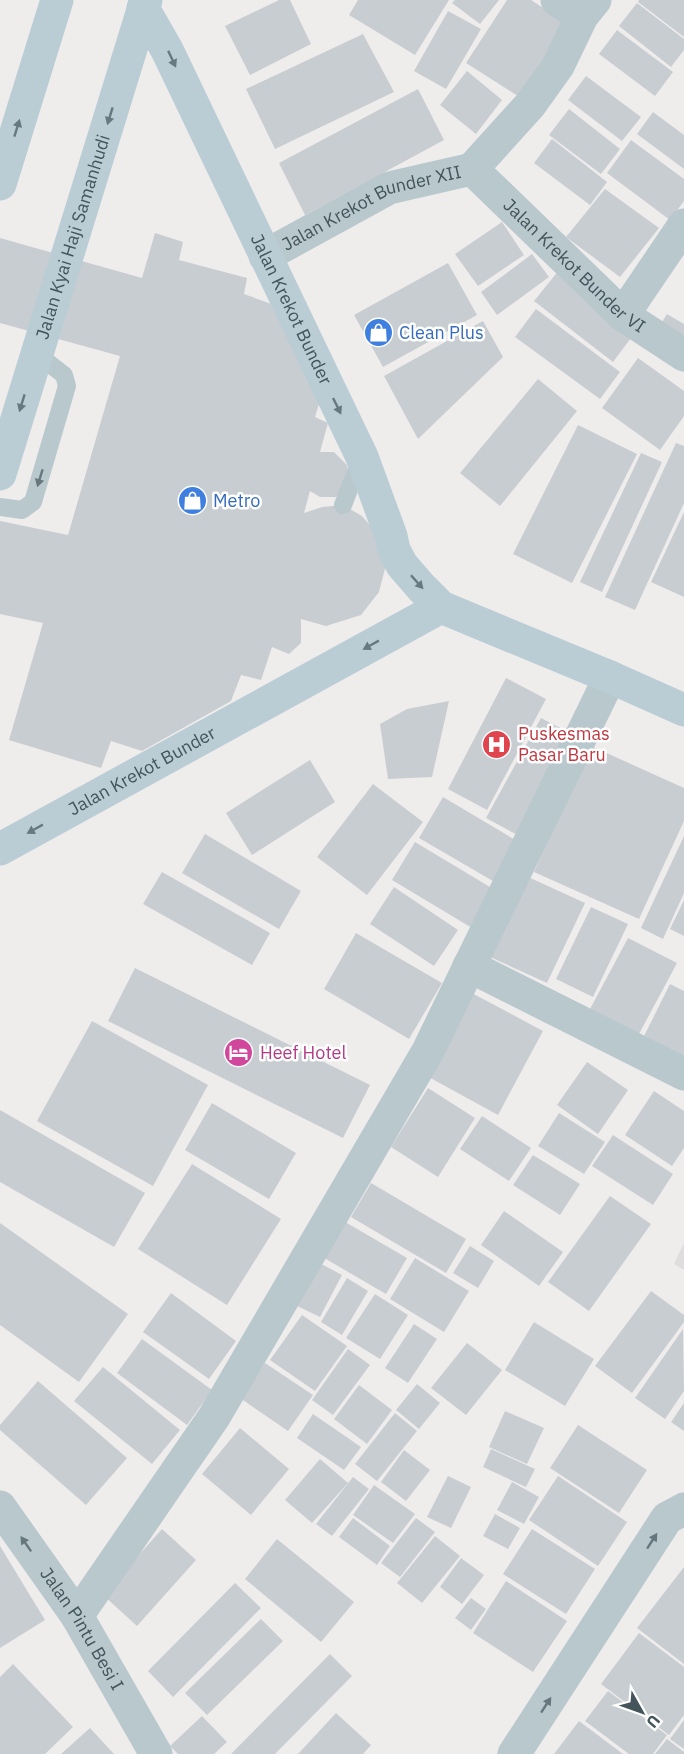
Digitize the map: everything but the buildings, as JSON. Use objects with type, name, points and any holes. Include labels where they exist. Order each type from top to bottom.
[{"type":"street","points":[[1,176],[57,0]]},
{"type":"street","name":"Jalan Krekot Bunder","points":[[145,4],[362,457],[394,550],[411,577],[441,607],[684,710]]},
{"type":"street","name":"Jalan Kyai Haji Samanhudi","points":[[0,474],[145,4]]},
{"type":"street","name":"Jalan Krekot Bunder XII","points":[[265,256],[389,188],[472,169],[530,105],[558,66],[578,5]]},
{"type":"street","name":"Jalan Krekot Bunder VI","points":[[472,169],[623,315],[684,355]]},
{"type":"street","points":[[623,315],[684,225]]},
{"type":"street","name":"Jalan Krekot Bunder","points":[[0,849],[441,607]]},
{"type":"street","points":[[77,1616],[214,1418],[428,1051],[610,677]]},
{"type":"street","points":[[469,966],[684,1074]]},
{"type":"street","name":"Jalan Pintu Besi I","points":[[0,1507],[77,1616],[156,1754]]},
{"type":"street","points":[[514,1754],[667,1518],[684,1509]]},
{"type":"lane","points":[[0,507],[22,510],[33,502],[67,386],[64,375],[37,354]]},
{"type":"lane","points":[[343,505],[362,457]]},
{"type":"shaded area","points":[[684,1243],[684,1270],[674,1264]]},
{"type":"place","name":"Clean Plus","points":[[378,333]]},
{"type":"place","name":"Metro","points":[[192,501]]},
{"type":"place","name":"Puskesmas Pasar Baru","points":[[497,744]]},
{"type":"place","name":"Heef Hotel","points":[[239,1053]]}]
